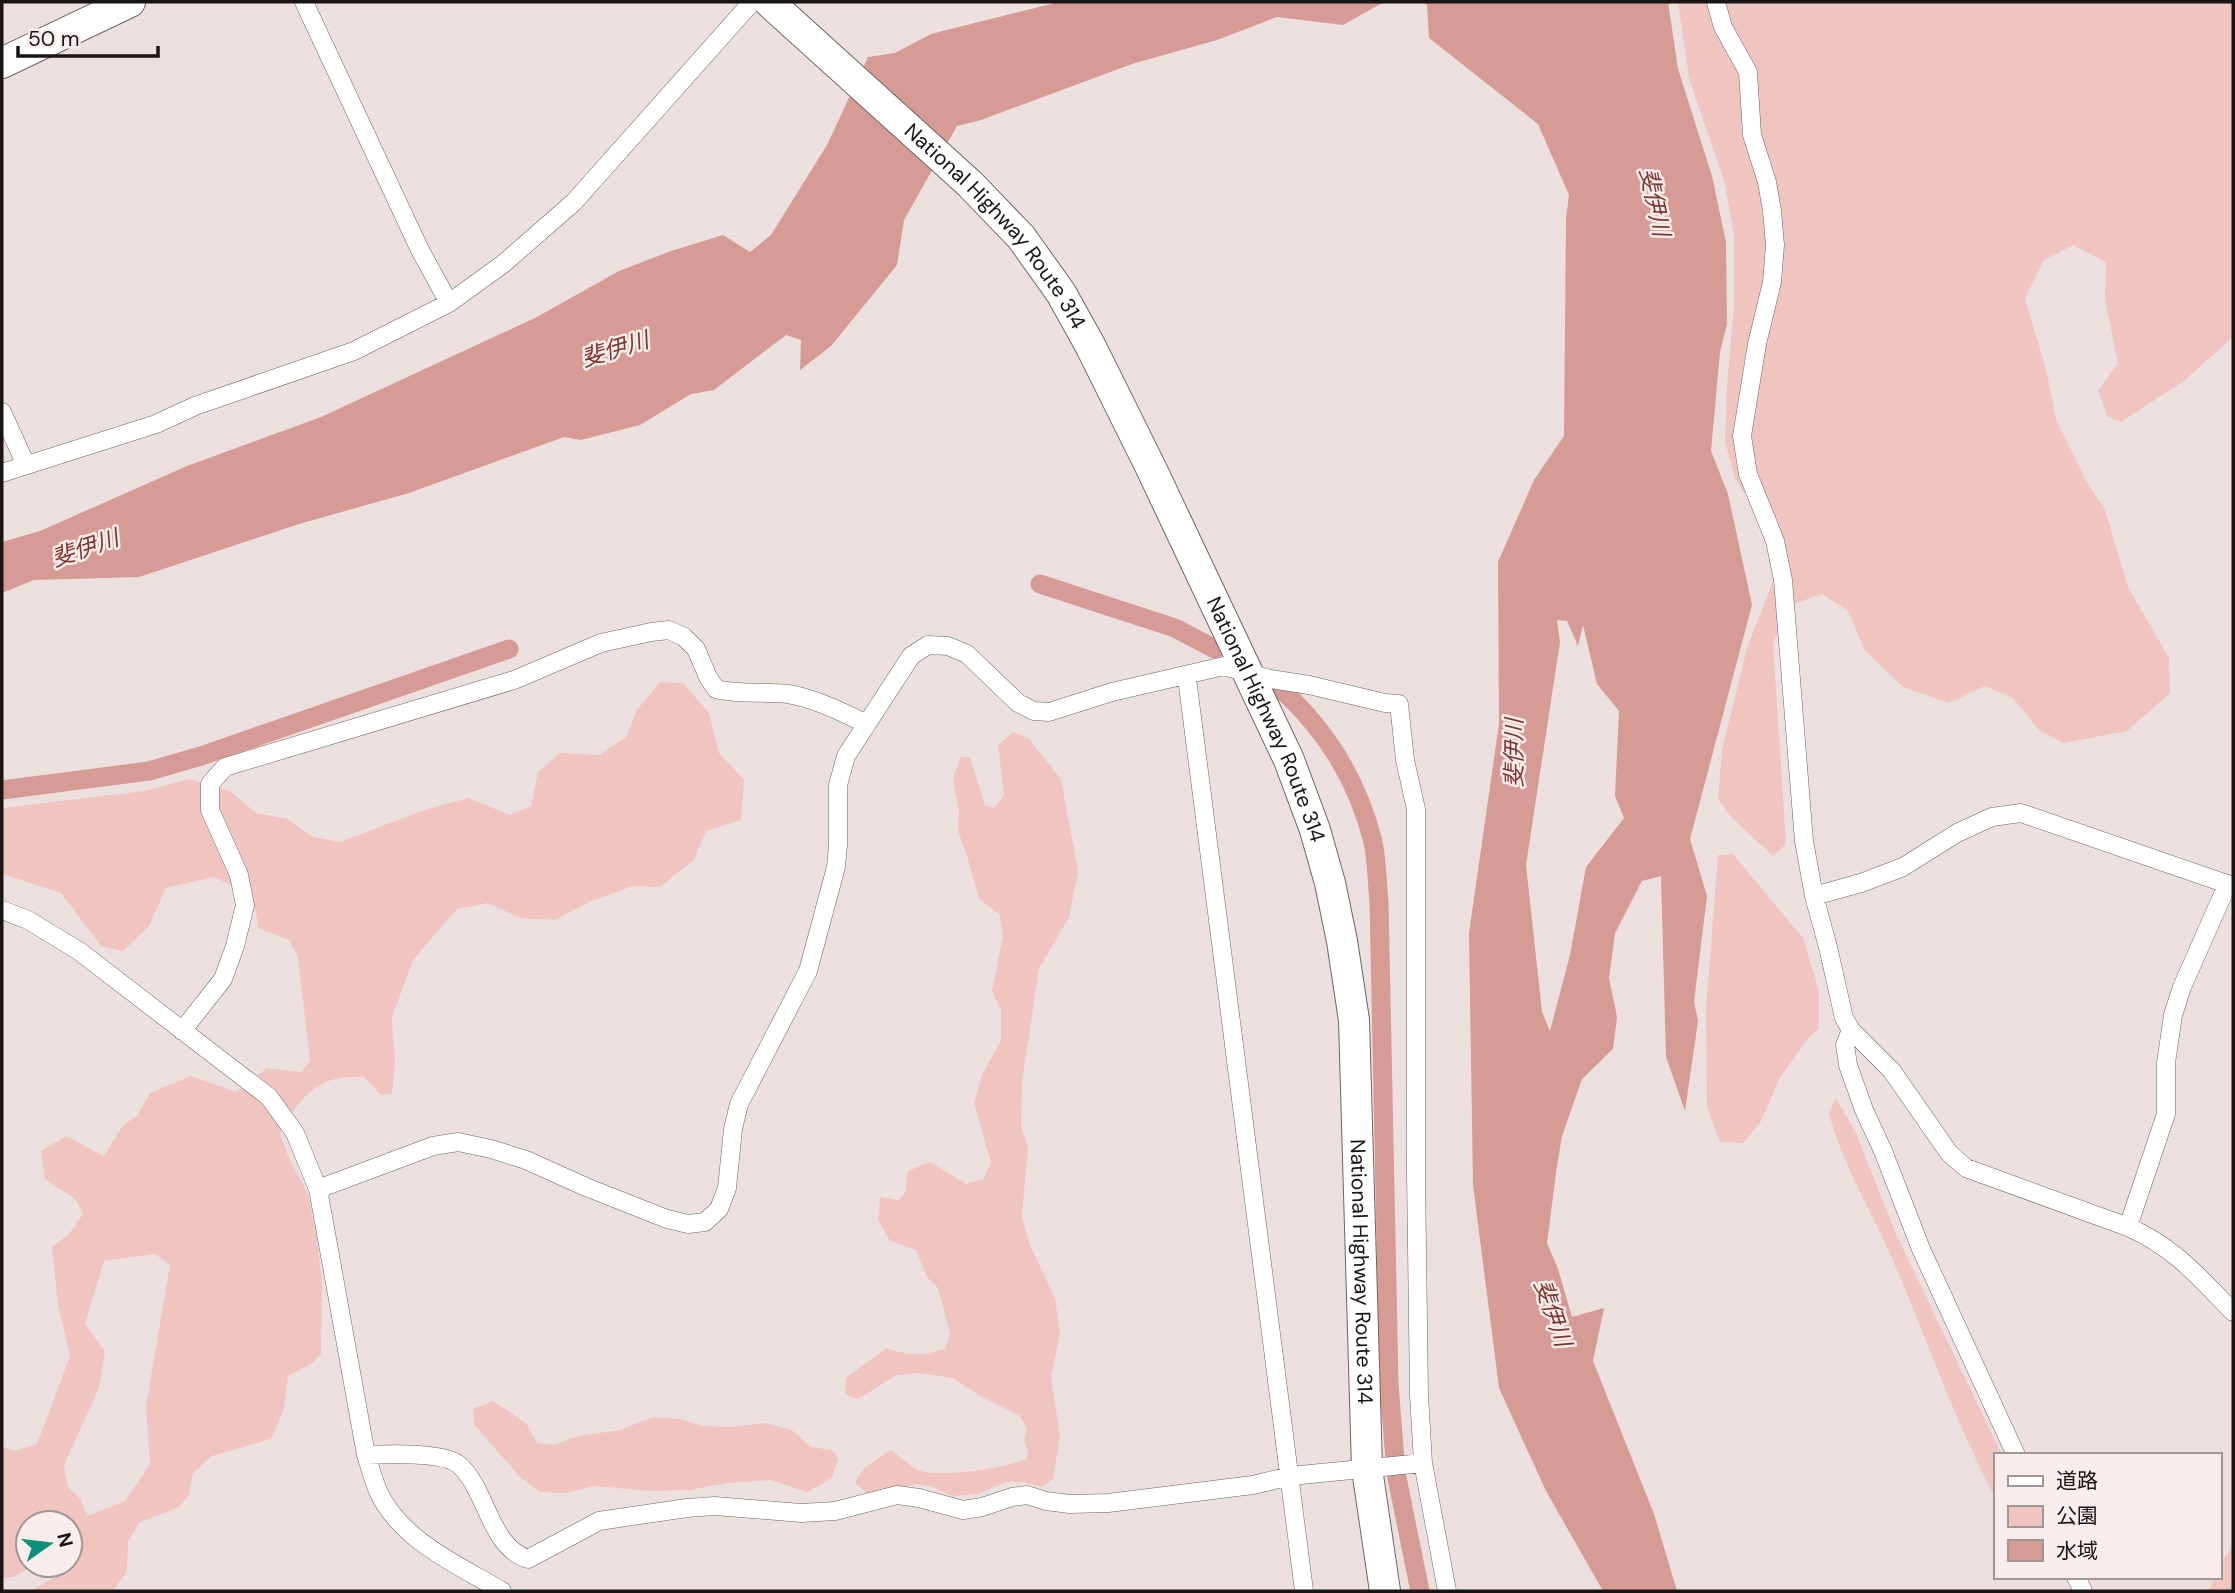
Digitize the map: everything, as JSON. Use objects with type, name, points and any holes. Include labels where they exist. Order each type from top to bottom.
[{"type":"highway","points":[[2,63],[130,2]]},
{"type":"highway","name":"National Highway Route 314","points":[[769,2],[970,184],[1021,237],[1061,293],[1109,384],[1289,760],[1315,830],[1330,883],[1354,1020],[1367,1469],[1384,1591]]},
{"type":"street","points":[[304,2],[420,250],[449,303]]},
{"type":"street","points":[[2,473],[156,424],[195,406],[354,351],[449,303],[503,264],[574,202],[752,2]]},
{"type":"street","points":[[1716,2],[1723,27],[1748,72],[1752,135],[1767,182],[1773,223],[1775,245],[1772,282],[1757,344],[1742,436],[1748,474],[1775,541],[1783,580],[1804,841],[1814,896],[1844,1018],[1852,1030],[1892,1071],[1949,1153],[1966,1168],[2154,1238],[2174,1253],[2233,1312]]},
{"type":"street","points":[[2,412],[26,465]]},
{"type":"street","points":[[182,1031],[223,979],[245,905],[239,875],[211,810],[210,784],[225,767],[502,684],[601,643],[669,630],[684,637],[696,649],[716,689],[731,693],[787,694],[866,724]]},
{"type":"street","points":[[318,1189],[433,1146],[458,1142],[526,1160],[667,1219],[688,1224],[705,1222],[719,1209],[727,1188],[733,1129],[739,1104],[808,971],[836,867],[838,785],[846,756],[911,656],[928,645],[948,646],[967,654],[1018,703],[1034,711],[1049,712],[1112,692],[1224,666],[1270,679],[1399,704],[1405,760],[1416,808],[1416,1201],[1423,1463],[1447,1591]]},
{"type":"street","points":[[1185,675],[1304,1591]]},
{"type":"street","points":[[1814,896],[1861,883],[1903,867],[1957,833],[1992,817],[2021,813],[2229,884],[2182,987],[2173,1015],[2166,1063],[2166,1114],[2128,1227]]},
{"type":"street","points":[[2,910],[28,920],[79,951],[268,1097],[295,1133],[318,1189],[366,1455],[379,1493],[400,1522],[427,1546],[502,1591]]},
{"type":"street","points":[[1852,1030],[1845,1045],[1848,1065],[1864,1110],[1921,1249],[2015,1453]]},
{"type":"street","points":[[366,1455],[443,1458],[458,1464],[471,1482],[503,1541],[517,1555],[528,1559],[599,1521],[687,1508],[715,1506],[812,1513],[851,1508],[897,1495],[963,1510],[1027,1495],[1046,1502],[1108,1503],[1253,1485],[1290,1476],[1423,1463]]},
{"type":"green space","points":[[1678,2],[2233,2],[2233,337],[2184,381],[2121,422],[2107,416],[2098,391],[2118,363],[2105,299],[2106,262],[2073,245],[2043,261],[2025,299],[2046,369],[2056,419],[2085,479],[2105,510],[2128,587],[2169,658],[2170,693],[2127,731],[2064,743],[2039,730],[2013,698],[1985,686],[1949,703],[1903,687],[1865,651],[1848,611],[1822,594],[1796,603],[1773,642],[1786,844],[1773,856],[1730,816],[1718,799],[1722,750],[1747,648],[1784,553],[1774,515],[1745,494],[1735,478],[1725,441],[1734,306],[1734,236],[1725,184],[1689,78]]},
{"type":"green space","points":[[660,682],[683,683],[709,713],[719,753],[744,780],[741,820],[706,831],[694,860],[660,887],[633,886],[589,902],[555,920],[520,918],[488,903],[457,909],[413,960],[392,1017],[395,1061],[392,1094],[381,1095],[364,1077],[334,1079],[312,1090],[303,1099],[280,1134],[308,1194],[317,1239],[322,1285],[321,1354],[313,1363],[288,1376],[284,1409],[271,1439],[212,1456],[193,1473],[189,1495],[179,1507],[139,1523],[128,1542],[127,1571],[113,1591],[31,1591],[51,1579],[84,1579],[84,1509],[14,1509],[14,1576],[2,1578],[2,1446],[14,1451],[37,1444],[70,1356],[58,1304],[52,1247],[69,1234],[83,1214],[75,1199],[45,1179],[41,1151],[66,1136],[104,1156],[123,1125],[137,1116],[150,1093],[191,1076],[236,1092],[267,1068],[301,1072],[310,1061],[298,957],[289,940],[258,928],[249,893],[214,877],[166,888],[149,926],[123,951],[101,946],[61,893],[2,874],[2,808],[145,791],[189,779],[230,791],[256,813],[288,819],[313,837],[340,842],[424,810],[468,798],[510,815],[531,806],[538,772],[560,753],[599,755],[626,737],[637,710]],"holes":[[[155,1254],[170,1265],[146,1406],[150,1464],[125,1501],[87,1516],[81,1499],[68,1488],[64,1465],[99,1388],[105,1351],[85,1324],[104,1261]]]},
{"type":"green space","points":[[1013,732],[1029,739],[1061,779],[1078,871],[1069,917],[1039,969],[1022,1082],[1021,1125],[1028,1148],[1022,1216],[1029,1243],[1055,1298],[1060,1333],[1051,1377],[1060,1436],[1053,1479],[1042,1487],[1023,1482],[1006,1482],[978,1494],[952,1496],[933,1487],[917,1484],[868,1494],[855,1483],[864,1468],[891,1450],[918,1470],[940,1473],[1003,1466],[1026,1459],[1028,1453],[1024,1441],[1027,1429],[1020,1416],[952,1378],[919,1373],[897,1375],[858,1399],[845,1394],[846,1378],[886,1348],[916,1354],[937,1351],[945,1349],[950,1334],[938,1288],[927,1277],[916,1250],[890,1241],[878,1220],[880,1197],[898,1200],[905,1193],[908,1171],[930,1162],[966,1184],[983,1179],[991,1163],[974,1103],[981,1077],[1001,1040],[1001,1010],[992,991],[1003,936],[1000,915],[979,899],[958,831],[959,812],[953,778],[961,757],[970,757],[985,805],[994,808],[1004,795],[998,745]]},
{"type":"green space","points":[[1733,854],[1803,938],[1819,991],[1819,1028],[1805,1042],[1780,1078],[1760,1123],[1743,1143],[1720,1142],[1707,1107],[1706,1008],[1718,855]]},
{"type":"green space","points":[[1836,1098],[1856,1133],[1896,1234],[2001,1453],[1994,1453],[1994,1495],[1953,1408],[1891,1256],[1841,1150],[1829,1113]]},
{"type":"green space","points":[[493,1401],[526,1423],[537,1443],[554,1445],[578,1436],[620,1430],[653,1417],[679,1419],[703,1426],[733,1427],[765,1423],[792,1430],[811,1447],[832,1450],[838,1459],[832,1478],[807,1492],[771,1480],[727,1483],[690,1490],[649,1491],[595,1486],[564,1493],[540,1492],[521,1478],[474,1425],[473,1409]]},
{"type":"green space","points":[[2233,1544],[2233,1591],[2209,1591],[2214,1579],[2221,1579],[2221,1564]]},
{"type":"water","name":"斐伊川","points":[[1059,2],[1384,2],[1343,25],[1277,17],[1217,40],[1132,64],[981,120],[957,126],[904,220],[897,265],[831,346],[800,370],[801,340],[786,335],[714,390],[691,394],[640,425],[581,440],[564,437],[409,493],[299,524],[139,577],[34,580],[2,593],[2,542],[40,531],[187,466],[321,417],[535,318],[619,271],[723,235],[750,252],[771,235],[827,145],[868,57],[895,53],[931,34]]},
{"type":"water","name":"斐伊川","points":[[1423,2],[1668,2],[1678,69],[1712,176],[1726,242],[1727,324],[1720,352],[1711,451],[1728,494],[1752,605],[1690,839],[1707,896],[1694,1002],[1698,1021],[1685,1111],[1666,1057],[1661,876],[1642,881],[1615,933],[1609,978],[1617,1017],[1613,1049],[1582,1079],[1562,1136],[1547,1243],[1572,1317],[1604,1308],[1593,1361],[1654,1514],[1677,1591],[1603,1591],[1546,1491],[1499,1388],[1473,1185],[1469,933],[1499,724],[1498,562],[1534,480],[1564,436],[1566,218],[1569,195],[1538,124],[1429,38],[1427,5]],"holes":[[[1557,620],[1567,621],[1578,646],[1583,625],[1597,684],[1619,711],[1615,796],[1624,818],[1586,867],[1570,955],[1550,1031],[1542,1012],[1526,865],[1560,642]]]},
{"type":"waterway","points":[[1040,584],[1175,628],[1215,649]]},
{"type":"waterway","points":[[2,790],[149,771],[201,756],[509,649]]},
{"type":"waterway","points":[[1282,690],[1314,723],[1339,759],[1359,798],[1373,842],[1379,902],[1389,1384],[1396,1473],[1420,1591]]}]
